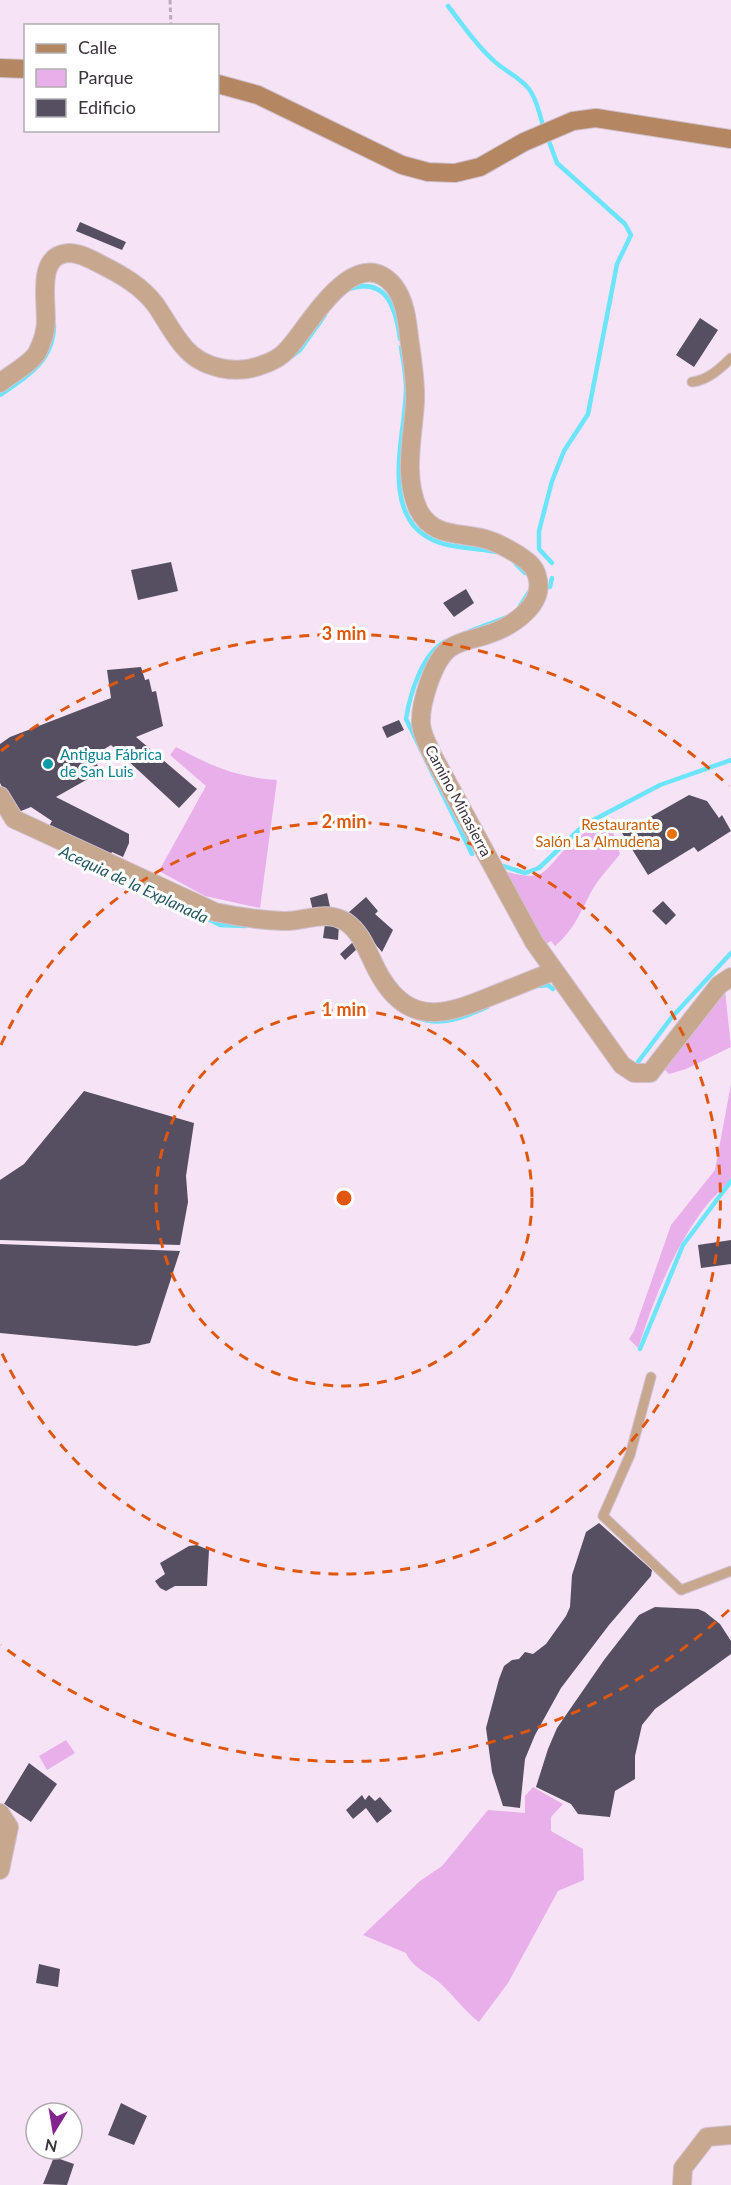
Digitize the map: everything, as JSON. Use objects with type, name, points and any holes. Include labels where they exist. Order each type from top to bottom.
[{"type":"main road","points":[[0,68],[24,69]]},
{"type":"main road","points":[[219,84],[258,96],[402,165],[428,172],[455,173],[480,166],[524,142],[573,121],[596,118],[731,139]]},
{"type":"street","name":"Camino Minasierra","points":[[0,382],[36,355],[46,328],[43,296],[48,268],[56,257],[67,253],[82,255],[126,276],[153,302],[185,349],[211,365],[228,369],[244,370],[260,366],[285,352],[320,303],[354,277],[368,274],[382,277],[392,284],[401,297],[407,317],[415,389],[410,469],[419,510],[428,523],[438,530],[489,540],[505,547],[532,566],[538,576],[538,597],[509,626],[448,649],[430,681],[421,710],[423,734],[434,758],[534,942],[622,1065],[642,1074],[650,1073],[720,985],[731,977]]},
{"type":"street","points":[[0,796],[14,819],[215,912],[246,919],[286,922],[326,916],[345,922],[358,934],[387,987],[399,1000],[420,1012],[457,1011],[554,971]]},
{"type":"street","points":[[0,1813],[9,1827],[0,1870]]},
{"type":"street","points":[[682,2185],[682,2168],[707,2137],[731,2135]]},
{"type":"lane","points":[[692,381],[700,381],[731,358]]},
{"type":"lane","points":[[651,1377],[630,1455],[603,1516],[681,1590],[731,1571]]},
{"type":"path","points":[[170,0],[171,24]]},
{"type":"green space","points":[[176,747],[224,770],[277,780],[260,908],[205,896],[159,871],[206,786],[170,755]]},
{"type":"green space","points":[[608,817],[620,854],[594,887],[567,934],[555,946],[551,941],[544,945],[501,870],[528,876],[537,875],[549,867],[572,842]]},
{"type":"green space","points":[[725,990],[731,1047],[686,1069],[669,1074],[664,1069]]},
{"type":"green space","points":[[731,1084],[731,1178],[706,1206],[684,1239],[658,1292],[638,1348],[629,1339],[634,1331],[671,1225],[715,1170]]},
{"type":"green space","points":[[66,1740],[75,1753],[47,1770],[39,1756]]},
{"type":"green space","points":[[533,1787],[563,1804],[551,1817],[551,1831],[583,1849],[584,1880],[558,1891],[508,1983],[479,2022],[440,1983],[414,1964],[406,1953],[363,1935],[420,1881],[442,1866],[488,1810],[525,1813],[525,1796]]},
{"type":"building","points":[[80,222],[126,242],[122,250],[76,231]]},
{"type":"building","points":[[700,318],[718,330],[694,367],[676,355]]},
{"type":"building","points":[[171,562],[178,591],[138,600],[131,570]]},
{"type":"building","points":[[466,589],[474,603],[454,617],[443,603]]},
{"type":"building","name":"Antigua Fábrica de San Luis","points":[[141,667],[145,680],[149,679],[152,692],[156,691],[163,726],[136,737],[197,789],[179,808],[111,745],[91,757],[102,771],[56,797],[129,834],[129,843],[123,857],[112,852],[109,857],[48,828],[52,821],[31,807],[21,811],[13,808],[0,783],[0,744],[10,737],[111,698],[107,670]]},
{"type":"building","points":[[399,720],[404,730],[387,738],[382,727]]},
{"type":"building","points":[[689,795],[707,801],[719,818],[722,815],[731,831],[698,852],[694,847],[648,875],[622,833]]},
{"type":"building","points":[[327,893],[330,907],[313,911],[310,898]]},
{"type":"building","points":[[366,897],[378,911],[375,914],[393,930],[382,952],[348,913]]},
{"type":"building","points":[[663,901],[676,915],[666,925],[652,911]]},
{"type":"building","points":[[325,924],[339,925],[338,940],[323,938]]},
{"type":"building","points":[[353,942],[358,948],[345,960],[340,954]]},
{"type":"building","points":[[84,1091],[194,1123],[186,1176],[188,1202],[180,1245],[0,1240],[0,1180],[24,1164]]},
{"type":"building","points":[[731,1240],[731,1264],[701,1268],[698,1245]]},
{"type":"building","points":[[0,1244],[180,1251],[150,1343],[136,1346],[0,1333]]},
{"type":"building","points":[[599,1523],[652,1570],[651,1576],[609,1625],[561,1688],[535,1735],[525,1759],[520,1808],[503,1806],[492,1772],[486,1728],[499,1679],[504,1666],[512,1660],[519,1659],[525,1652],[533,1654],[546,1644],[566,1616],[570,1607],[572,1575],[586,1532]]},
{"type":"building","points":[[197,1545],[209,1550],[207,1586],[175,1586],[166,1591],[160,1588],[155,1581],[165,1574],[160,1563],[189,1546]]},
{"type":"building","points":[[655,1607],[698,1609],[705,1612],[720,1624],[731,1641],[731,1654],[655,1709],[642,1725],[635,1756],[635,1779],[615,1791],[610,1817],[578,1814],[571,1804],[536,1787],[548,1749],[557,1728],[604,1660],[639,1615]]},
{"type":"building","points":[[29,1763],[57,1784],[31,1822],[4,1804]]},
{"type":"building","points":[[362,1795],[365,1800],[369,1795],[375,1801],[380,1797],[392,1811],[377,1823],[366,1808],[353,1819],[346,1810]]},
{"type":"building","points":[[39,1964],[60,1969],[58,1987],[36,1983]]},
{"type":"building","points":[[121,2103],[147,2116],[134,2145],[108,2135]]},
{"type":"building","points":[[52,2161],[74,2164],[67,2185],[43,2184]]},
{"type":"waterway","points":[[448,6],[487,54],[529,89],[544,128]]},
{"type":"waterway","points":[[547,136],[557,163],[625,224],[631,235],[617,264],[588,414],[564,451],[552,481],[539,531],[539,549],[552,563]]},
{"type":"waterway","points":[[349,289],[362,286],[381,291],[396,317],[400,339]]},
{"type":"waterway","points":[[291,357],[300,350],[325,315]]},
{"type":"waterway","points":[[0,395],[20,382],[44,358],[53,338],[54,325]]},
{"type":"waterway","points":[[401,347],[406,388],[399,469],[404,509],[414,526],[436,542],[496,552]]},
{"type":"waterway","points":[[516,564],[525,573]]},
{"type":"waterway","points":[[550,587],[552,578]]},
{"type":"waterway","points":[[520,606],[531,589]]},
{"type":"waterway","points":[[470,631],[507,617]]},
{"type":"waterway","points":[[446,641],[430,655],[418,675],[406,719],[472,854]]},
{"type":"waterway","points":[[503,866],[525,873],[539,868],[584,825],[660,785],[731,760]]},
{"type":"waterway","name":"Acequia de la Explanada","points":[[204,917],[220,925],[245,926]]},
{"type":"waterway","name":"Acequia de la Explanada","points":[[638,1062],[672,1017],[731,953]]},
{"type":"waterway","name":"Acequia de la Explanada","points":[[539,986],[548,985],[553,989]]},
{"type":"waterway","name":"Acequia de la Explanada","points":[[417,1018],[426,1021],[444,1021],[487,1007]]},
{"type":"waterway","name":"Acequia de la Explanada","points":[[640,1349],[683,1245],[731,1181]]},
{"type":"place","name":"Antigua Fábrica de San Luis","points":[[48,764]]},
{"type":"place","name":"Restaurante Salón La Almudena","points":[[672,834]]}]
